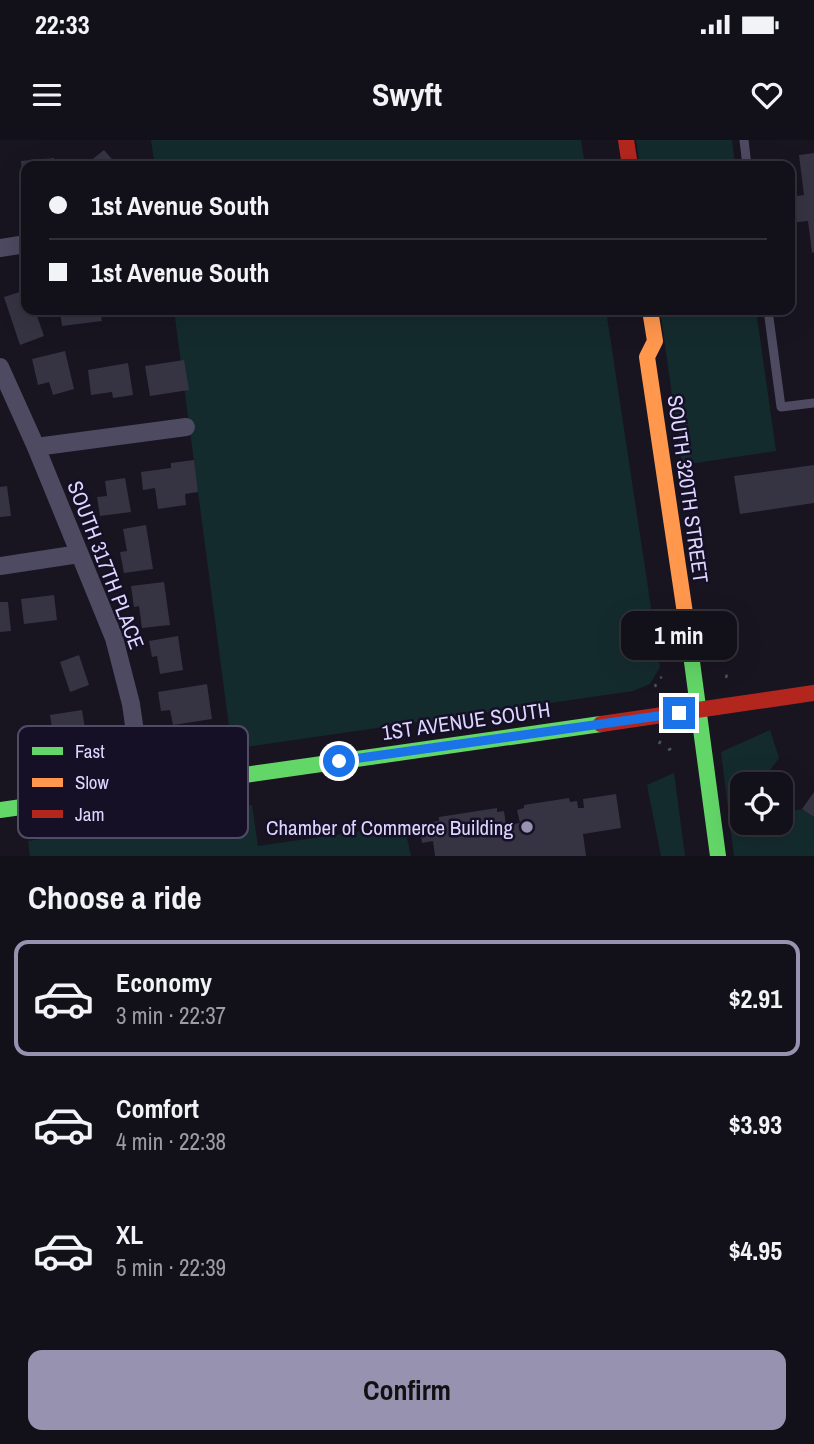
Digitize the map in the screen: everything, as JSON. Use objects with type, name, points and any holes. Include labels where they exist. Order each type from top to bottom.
[{"type":"main road","points":[[626,140],[629,161]]},
{"type":"main road","name":"SOUTH 320TH STREET","points":[[651,315],[655,341],[642,352],[699,710],[718,856]]},
{"type":"main road","name":"1ST AVENUE SOUTH","points":[[248,773],[814,693]]},
{"type":"main road","name":"1ST AVENUE SOUTH","points":[[0,810],[18,807]]},
{"type":"street","points":[[0,248],[21,245]]},
{"type":"street","name":"SOUTH 317TH PLACE","points":[[0,367],[36,447],[114,638],[134,726]]},
{"type":"street","points":[[36,447],[186,427]]},
{"type":"street","points":[[0,566],[79,554]]},
{"type":"lane","points":[[744,140],[746,161]]},
{"type":"lane","points":[[769,315],[781,407],[814,403]]},
{"type":"green space","points":[[151,140],[581,140],[584,161],[154,161]]},
{"type":"green space","points":[[636,140],[732,140],[734,161],[639,161]]},
{"type":"green space","points":[[175,315],[607,315],[660,667],[650,684],[633,691],[248,747],[248,726],[229,726]]},
{"type":"green space","points":[[661,315],[757,315],[776,451],[682,465]]},
{"type":"green space","points":[[770,730],[779,758],[769,772],[730,772],[730,824],[721,752]]},
{"type":"green space","points":[[674,773],[685,856],[661,856],[647,785]]},
{"type":"green space","points":[[252,805],[258,846],[404,825],[411,856],[30,856],[28,841],[47,838],[248,838],[248,806]]},
{"type":"green space","points":[[805,809],[814,818],[814,856],[734,856],[731,835],[793,835],[793,810]]},
{"type":"building","points":[[104,150],[114,161],[90,161]]},
{"type":"building","points":[[814,153],[812,253],[808,221],[795,222],[795,196],[804,195],[799,155]]},
{"type":"building","points":[[54,158],[54,161],[21,161]]},
{"type":"building","points":[[21,292],[21,315],[37,315],[44,336],[20,345],[4,297]]},
{"type":"building","points":[[61,315],[101,315],[102,321],[62,326]]},
{"type":"building","points":[[65,351],[74,389],[53,395],[49,382],[38,385],[32,359]]},
{"type":"building","points":[[184,360],[189,390],[150,396],[145,366]]},
{"type":"building","points":[[128,363],[133,395],[113,398],[112,392],[91,395],[88,370]]},
{"type":"building","points":[[194,460],[198,492],[185,494],[186,505],[158,509],[155,488],[143,490],[141,472],[171,468],[171,463]]},
{"type":"building","points":[[814,465],[814,503],[740,514],[734,476]]},
{"type":"building","points":[[125,478],[131,512],[100,516],[97,497],[107,496],[105,481]]},
{"type":"building","points":[[7,486],[11,516],[0,517],[0,487]]},
{"type":"building","points":[[146,525],[153,569],[124,573],[120,552],[127,551],[123,529]]},
{"type":"building","points":[[164,582],[170,625],[142,628],[139,606],[134,607],[131,586]]},
{"type":"building","points":[[54,595],[57,620],[24,624],[21,599]]},
{"type":"building","points":[[0,602],[8,602],[11,631],[0,632]]},
{"type":"building","points":[[178,636],[183,670],[160,674],[157,656],[152,657],[149,641]]},
{"type":"building","points":[[79,655],[89,685],[70,692],[60,662]]},
{"type":"building","points":[[207,684],[212,719],[173,725],[170,710],[161,711],[158,692]]},
{"type":"building","points":[[82,710],[85,726],[52,726],[50,715]]},
{"type":"building","points":[[814,792],[814,817],[802,809]]},
{"type":"building","name":"Chamber of Commerce Building","points":[[616,794],[621,828],[583,834],[586,856],[435,856],[433,841],[422,843],[420,831],[433,829],[432,822],[439,821],[439,817],[497,808],[497,812],[504,811],[506,825],[520,823],[517,810],[524,808],[524,805],[569,798],[570,802],[577,801],[578,808],[584,808],[583,799]]},
{"type":"traffic: fast","points":[[690,647],[718,856]]},
{"type":"traffic: fast","points":[[248,775],[601,724]]},
{"type":"traffic: fast","points":[[0,810],[18,807]]},
{"type":"traffic: slow","points":[[651,315],[655,341],[647,357],[690,647]]},
{"type":"traffic: jam","points":[[626,140],[629,161]]},
{"type":"traffic: jam","points":[[601,724],[814,693]]},
{"type":"place","name":"Chamber of Commerce Building","points":[[527,827]]},
{"type":"route","points":[[339,761],[679,713]]}]
